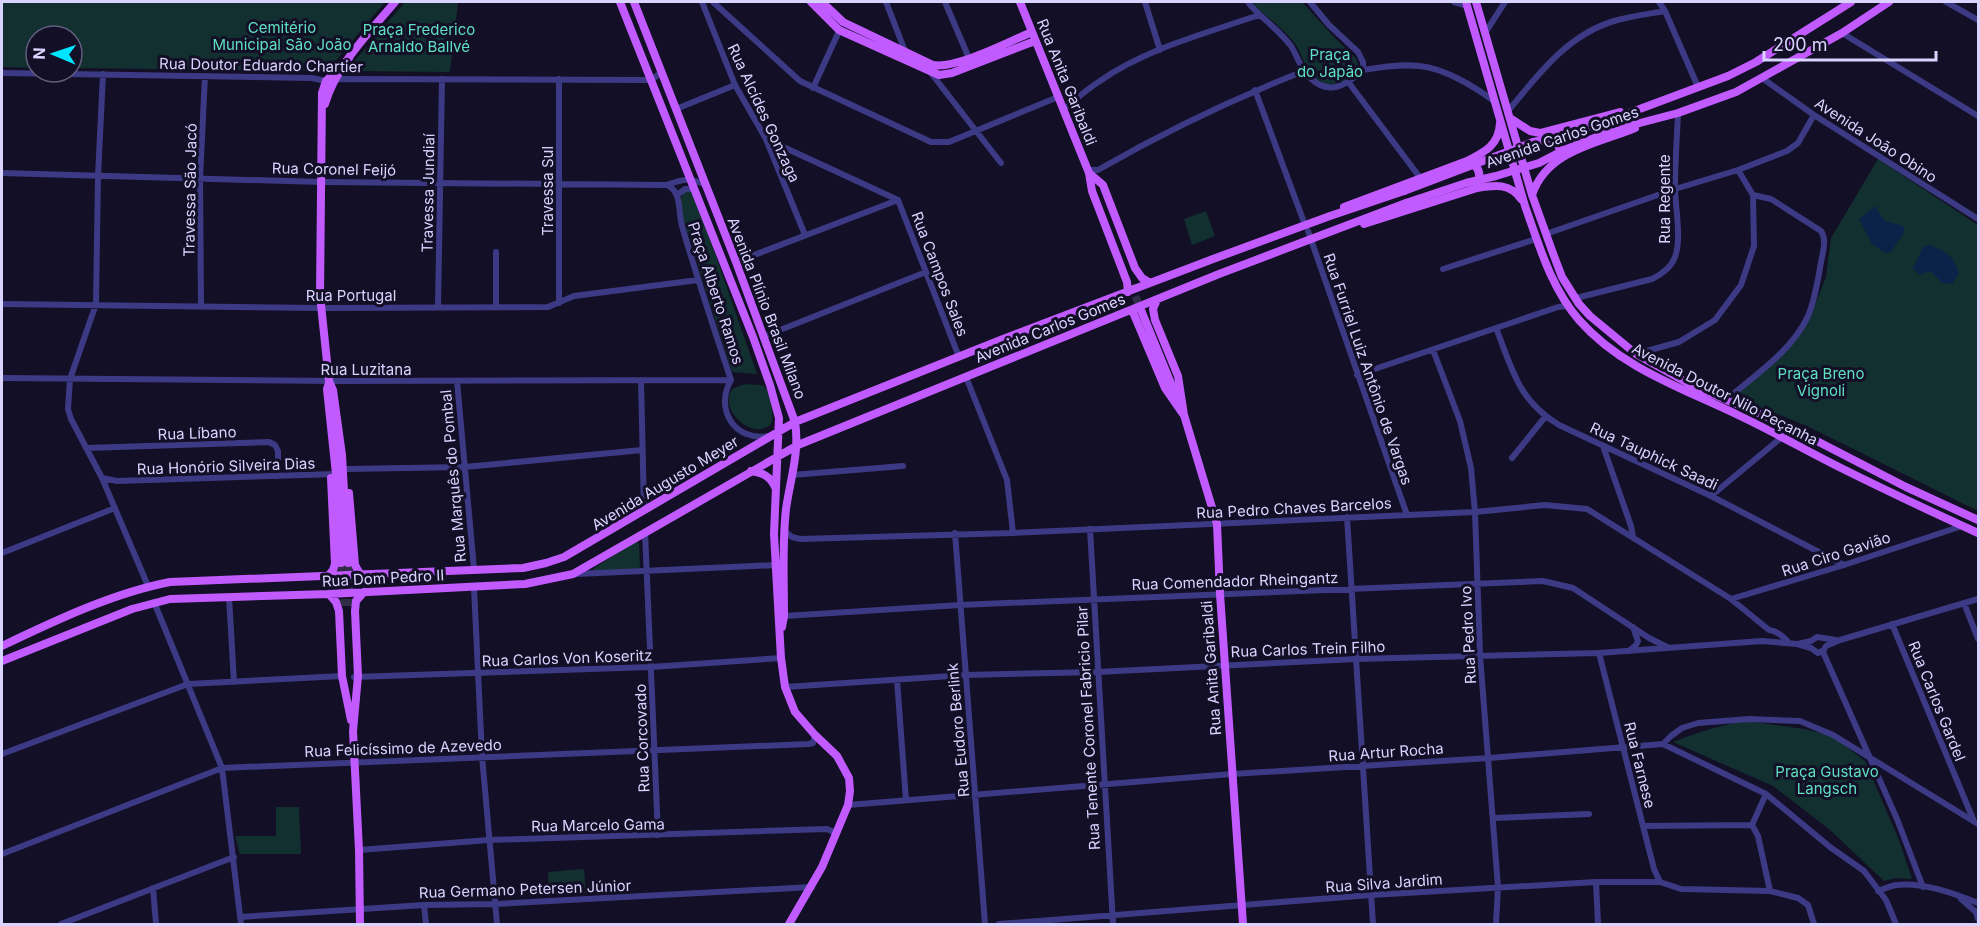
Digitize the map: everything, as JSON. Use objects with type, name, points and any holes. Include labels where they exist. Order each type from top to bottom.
[{"type":"main road","points":[[328,576],[335,564],[339,472],[342,455],[333,390],[329,381],[321,308],[322,93],[326,81],[349,58],[395,2]]},
{"type":"main road","name":"Avenida Plínio Brasil Milano","points":[[620,2],[770,385],[780,418],[774,534],[779,637],[788,699],[795,712],[814,735],[837,756],[849,778],[848,805],[812,887],[789,924]]},
{"type":"main road","name":"Avenida Plínio Brasil Milano","points":[[634,2],[765,336],[795,422],[798,445],[784,531],[784,616],[779,637]]},
{"type":"main road","points":[[811,2],[841,26],[931,73],[946,75],[1032,32]]},
{"type":"main road","points":[[822,2],[841,26],[905,51],[933,65],[970,62],[1035,41]]},
{"type":"main road","name":"Rua Anita Garibaldi","points":[[1020,2],[1089,172],[1103,185],[1135,268],[1142,278],[1150,283]]},
{"type":"main road","name":"Avenida Doutor Nilo Peçanha","points":[[1476,2],[1532,195],[1546,234],[1562,277],[1590,316],[1636,354],[1693,386],[1782,423],[1906,487],[1978,520]]},
{"type":"main road","name":"Avenida Carlos Gomes","points":[[1330,216],[1463,170],[1491,157],[1613,119],[1728,76],[1756,62],[1851,2]]},
{"type":"main road","name":"Avenida Carlos Gomes","points":[[1333,231],[1466,183],[1539,163],[1564,150],[1617,129],[1678,113],[1736,92],[1842,33],[1889,2]]},
{"type":"main road","name":"Avenida Doutor Nilo Peçanha","points":[[1467,4],[1525,206],[1536,239],[1564,305],[1608,348],[1646,371],[1978,533]]},
{"type":"main road","points":[[323,114],[336,79],[349,58]]},
{"type":"main road","name":"Avenida Carlos Gomes","points":[[1509,114],[1530,131],[1540,133],[1653,104]]},
{"type":"main road","name":"Avenida Carlos Gomes","points":[[1532,195],[1540,177],[1563,155],[1665,117]]},
{"type":"main road","name":"Avenida Carlos Gomes","points":[[778,456],[798,445],[1157,300],[1308,232],[1350,203],[1467,161],[1483,153],[1496,142],[1501,119]]},
{"type":"main road","points":[[1556,130],[1556,143],[1563,155]]},
{"type":"main road","points":[[1467,161],[1478,168],[1480,174],[1477,188]]},
{"type":"main road","points":[[1089,172],[1130,289]]},
{"type":"main road","name":"Avenida Carlos Gomes","points":[[779,431],[795,422],[1130,289],[1308,232],[1333,231],[1493,185],[1508,187],[1516,193],[1525,206]]},
{"type":"main road","name":"Rua Anita Garibaldi","points":[[1157,300],[1153,309],[1155,320],[1178,376],[1184,415],[1217,524],[1243,924]]},
{"type":"main road","points":[[1141,309],[1184,415]]},
{"type":"main road","name":"Rua Anita Garibaldi","points":[[1132,310],[1165,388],[1184,415]]},
{"type":"main road","points":[[1636,354],[1633,360],[1646,371]]},
{"type":"main road","points":[[329,381],[327,388],[331,423],[355,565],[360,574]]},
{"type":"main road","points":[[333,390],[336,383],[340,381]]},
{"type":"main road","points":[[1706,401],[1721,402],[1727,399]]},
{"type":"main road","name":"Avenida Augusto Meyer","points":[[564,557],[779,431]]},
{"type":"main road","name":"Avenida Augusto Meyer","points":[[573,574],[778,456]]},
{"type":"main road","points":[[751,471],[759,472],[771,479],[776,488]]},
{"type":"main road","points":[[339,472],[345,563]]},
{"type":"main road","name":"Rua Dom Pedro II","points":[[2,646],[88,608],[148,586],[170,582],[523,568],[546,564],[564,557]]},
{"type":"main road","name":"Rua Dom Pedro II","points":[[2,661],[154,602],[170,599],[525,584],[573,574]]},
{"type":"main road","points":[[352,704],[356,676],[356,601],[364,592]]},
{"type":"main road","points":[[329,594],[336,602],[339,611],[342,676],[352,704]]},
{"type":"main road","points":[[356,676],[347,606],[359,850],[360,924]]},
{"type":"street","name":"Rua Alcídes Gonzaga","points":[[702,2],[735,85],[766,139],[805,235]]},
{"type":"street","points":[[713,2],[800,81],[931,142],[949,142],[1058,97]]},
{"type":"street","points":[[886,2],[905,51]]},
{"type":"street","points":[[945,2],[970,62]]},
{"type":"street","points":[[1145,2],[1161,50]]},
{"type":"street","points":[[1248,2],[1291,46],[1304,71],[1317,84],[1335,88],[1349,83],[1363,70],[1420,66],[1475,87],[1495,102]]},
{"type":"street","points":[[1311,2],[1329,25],[1358,52],[1363,62],[1363,70]]},
{"type":"street","points":[[1454,2],[1467,4]]},
{"type":"street","points":[[1485,33],[1505,2]]},
{"type":"street","points":[[1659,2],[1698,87]]},
{"type":"street","points":[[1946,2],[1978,20]]},
{"type":"street","points":[[1509,114],[1548,63],[1566,47],[1602,25],[1665,11]]},
{"type":"street","points":[[1063,110],[1100,80],[1131,62],[1259,15]]},
{"type":"street","points":[[813,88],[841,26]]},
{"type":"street","points":[[1842,33],[1978,116]]},
{"type":"street","points":[[1089,172],[1098,170],[1156,137],[1255,90],[1304,71]]},
{"type":"street","points":[[651,80],[662,72]]},
{"type":"street","name":"Rua Doutor Eduardo Chartier","points":[[2,73],[312,78],[326,81],[336,79],[651,80]]},
{"type":"street","points":[[931,73],[1001,163]]},
{"type":"street","points":[[103,74],[98,176],[96,304],[70,379],[68,409],[102,478],[148,586]]},
{"type":"street","name":"Travessa São Jacó","points":[[201,305],[200,179],[205,76]]},
{"type":"street","points":[[1475,87],[1488,78]]},
{"type":"street","name":"Avenida João Obino","points":[[1762,78],[1814,115],[1978,219]]},
{"type":"street","name":"Travessa Jundiaí","points":[[438,307],[442,79]]},
{"type":"street","name":"Travessa Sul","points":[[559,80],[560,303]]},
{"type":"street","points":[[1349,83],[1421,179]]},
{"type":"street","points":[[676,109],[735,85]]},
{"type":"street","name":"Rua Furriel Luiz Antônio de Vargas","points":[[1255,90],[1308,232],[1407,515]]},
{"type":"street","name":"Rua Regente","points":[[1578,301],[1587,296],[1652,279],[1671,265],[1676,255],[1677,241],[1675,189],[1678,113]]},
{"type":"street","points":[[1546,234],[1675,189],[1738,170],[1787,151],[1798,143],[1814,115]]},
{"type":"street","points":[[766,139],[898,200]]},
{"type":"street","points":[[1636,354],[1679,342],[1715,320],[1741,285],[1754,246],[1753,195],[1738,170]]},
{"type":"street","name":"Rua Coronel Feijó","points":[[2,174],[322,182],[666,185],[690,179]]},
{"type":"street","points":[[690,179],[706,185]]},
{"type":"street","points":[[666,185],[671,187],[677,195],[685,189],[694,189]]},
{"type":"street","name":"Praça Alberto Ramos","points":[[677,195],[680,219],[731,380],[723,405],[735,427],[746,435],[757,438],[771,436]]},
{"type":"street","points":[[1727,399],[1787,347],[1808,316],[1818,280],[1825,236],[1821,231],[1771,199],[1753,195]]},
{"type":"street","points":[[736,262],[898,200]]},
{"type":"street","name":"Rua Campos Sales","points":[[898,200],[959,357]]},
{"type":"street","points":[[1443,269],[1536,239]]},
{"type":"street","points":[[496,252],[496,307]]},
{"type":"street","points":[[765,336],[926,272]]},
{"type":"street","name":"Rua Portugal","points":[[2,304],[321,308],[548,307],[574,296],[698,280]]},
{"type":"street","points":[[1357,375],[1564,305]]},
{"type":"street","name":"Rua Tauphick Saadi","points":[[1496,328],[1517,384],[1545,417],[1711,496],[1844,565]]},
{"type":"street","name":"Rua Pedro Ivo","points":[[1433,350],[1460,421],[1471,468],[1475,512],[1480,656],[1498,887],[1496,924]]},
{"type":"street","points":[[1651,363],[1651,355],[1655,350]]},
{"type":"street","points":[[966,377],[1007,480],[1013,533]]},
{"type":"street","name":"Rua Luzitana","points":[[2,378],[329,381],[731,380]]},
{"type":"street","points":[[641,380],[644,510]]},
{"type":"street","name":"Rua Marquês do Pombal","points":[[457,381],[474,569]]},
{"type":"street","points":[[1512,458],[1545,417]]},
{"type":"street","points":[[1711,496],[1782,437]]},
{"type":"street","name":"Rua Líbano","points":[[86,448],[269,442],[275,445],[278,451],[278,476]]},
{"type":"street","points":[[1603,446],[1633,537]]},
{"type":"street","name":"Rua Honório Silveira Dias","points":[[102,478],[117,481],[465,467],[642,450]]},
{"type":"street","points":[[792,475],[903,466]]},
{"type":"street","name":"Rua Honório Silveira Dias","points":[[108,493],[117,481]]},
{"type":"street","name":"Rua Pedro Chaves Barcelos","points":[[784,531],[800,539],[1217,524],[1475,512],[1545,505],[1587,509],[1731,599],[1769,630],[1775,642]]},
{"type":"street","points":[[2,553],[115,508]]},
{"type":"street","points":[[1347,517],[1373,924]]},
{"type":"street","points":[[1948,530],[1950,520]]},
{"type":"street","name":"Rua Ciro Gavião","points":[[1731,599],[1962,526]]},
{"type":"street","name":"Rua Tenente Coronel Fabricio Pilar","points":[[1090,529],[1103,784],[1113,924]]},
{"type":"street","name":"Rua Corcovado","points":[[645,532],[658,836]]},
{"type":"street","name":"Rua Eudoro Berlink","points":[[956,533],[986,924]]},
{"type":"street","name":"Rua Dom Pedro II","points":[[573,574],[776,565]]},
{"type":"street","name":"Rua Comendador Rheingantz","points":[[784,616],[960,605],[1543,581],[1573,588],[1649,638],[1670,648]]},
{"type":"street","points":[[474,587],[482,756],[497,924]]},
{"type":"street","points":[[229,597],[234,682]]},
{"type":"street","points":[[1923,887],[1870,758],[1818,647],[1978,599]]},
{"type":"street","points":[[154,602],[222,768],[241,924]]},
{"type":"street","points":[[1964,603],[1978,639]]},
{"type":"street","name":"Rua Carlos Gardel","points":[[1892,624],[1976,822]]},
{"type":"street","points":[[1628,651],[1638,641],[1632,626]]},
{"type":"street","name":"Rua Pedro Chaves Barcelos","points":[[1769,630],[1775,631],[1788,642]]},
{"type":"street","name":"Rua Carlos Trein Filho","points":[[785,687],[966,675],[1097,672],[1356,659],[1628,651],[1775,642],[1818,647]]},
{"type":"street","name":"Rua Farnese","points":[[1599,652],[1654,869],[1660,882]]},
{"type":"street","name":"Rua Carlos Von Koseritz","points":[[356,676],[651,668],[781,658]]},
{"type":"street","points":[[2,754],[188,684],[342,676]]},
{"type":"street","points":[[897,680],[906,800]]},
{"type":"street","points":[[1896,924],[1886,900],[1864,871],[1830,847],[1766,795],[1663,744],[1682,728],[1698,723],[1749,719],[1800,721],[1833,735],[1976,822]]},
{"type":"street","name":"Rua Felicíssimo de Azevedo","points":[[2,854],[222,768],[809,744],[813,743],[814,735]]},
{"type":"street","name":"Rua Artur Rocha","points":[[848,805],[1232,774],[1489,758],[1663,744]]},
{"type":"street","points":[[1752,825],[1766,795]]},
{"type":"street","points":[[1494,818],[1589,814]]},
{"type":"street","points":[[1643,826],[1752,825]]},
{"type":"street","points":[[1752,825],[1758,836],[1770,891]]},
{"type":"street","name":"Rua Marcelo Gama","points":[[359,850],[489,840],[827,829],[836,833]]},
{"type":"street","points":[[61,924],[234,857]]},
{"type":"street","points":[[1596,882],[1598,924]]},
{"type":"street","name":"Rua Silva Jardim","points":[[999,924],[1371,895],[1596,882],[1660,882],[1681,889],[1770,891],[1798,898],[1808,905],[1814,924]]},
{"type":"street","points":[[1878,891],[1896,885],[1923,887],[1956,894],[1978,903]]},
{"type":"street","name":"Rua Germano Petersen Júnior","points":[[240,917],[424,905],[812,887]]},
{"type":"street","points":[[153,888],[156,924]]},
{"type":"street","points":[[1956,894],[1976,912],[1978,919]]},
{"type":"street","points":[[424,905],[426,924]]},
{"type":"green space","name":"Cemitério Municipal São João","points":[[2,2],[385,2],[327,71],[84,68],[84,24],[24,24],[24,68],[2,67]]},
{"type":"green space","name":"Praça Frederico Arnaldo Ballvé","points":[[405,2],[458,2],[450,72],[346,71]]},
{"type":"green space","name":"Praça do Japão","points":[[1253,2],[1302,2],[1356,58],[1359,69],[1338,83],[1331,84],[1318,80],[1306,66],[1292,40]]},
{"type":"green space","name":"Praça Breno Vignoli","points":[[1878,159],[1978,225],[1978,511],[1807,426],[1733,396],[1792,345],[1812,312],[1826,277],[1831,238]]},
{"type":"green space","points":[[684,192],[691,192],[695,196],[757,374],[732,372],[683,219],[680,200]]},
{"type":"green space","points":[[1206,211],[1215,236],[1192,245],[1184,219]]},
{"type":"green space","points":[[745,384],[764,386],[768,393],[772,405],[772,422],[763,429],[755,429],[740,422],[730,408],[731,391]]},
{"type":"green space","points":[[637,541],[640,568],[595,572],[593,570],[594,568]]},
{"type":"green space","name":"Praça Gustavo Langsch","points":[[1747,721],[1832,735],[1865,761],[1899,840],[1912,879],[1896,878],[1884,881],[1830,830],[1773,786],[1673,742],[1710,729]]},
{"type":"green space","points":[[276,807],[299,807],[301,854],[240,854],[235,836],[276,836]]},
{"type":"green space","points":[[584,869],[586,893],[549,895],[548,872]]},
{"type":"water","points":[[1875,206],[1885,221],[1904,226],[1904,233],[1891,252],[1885,253],[1872,244],[1859,219]]},
{"type":"water","points":[[1930,245],[1945,252],[1954,262],[1959,273],[1952,284],[1942,283],[1931,271],[1919,275],[1913,268],[1923,247]]},
{"type":"tunnel","points":[[1131,285],[1141,310]]},
{"type":"tunnel","points":[[341,563],[344,606]]},
{"type":"tunnel","points":[[348,563],[350,606]]}]
